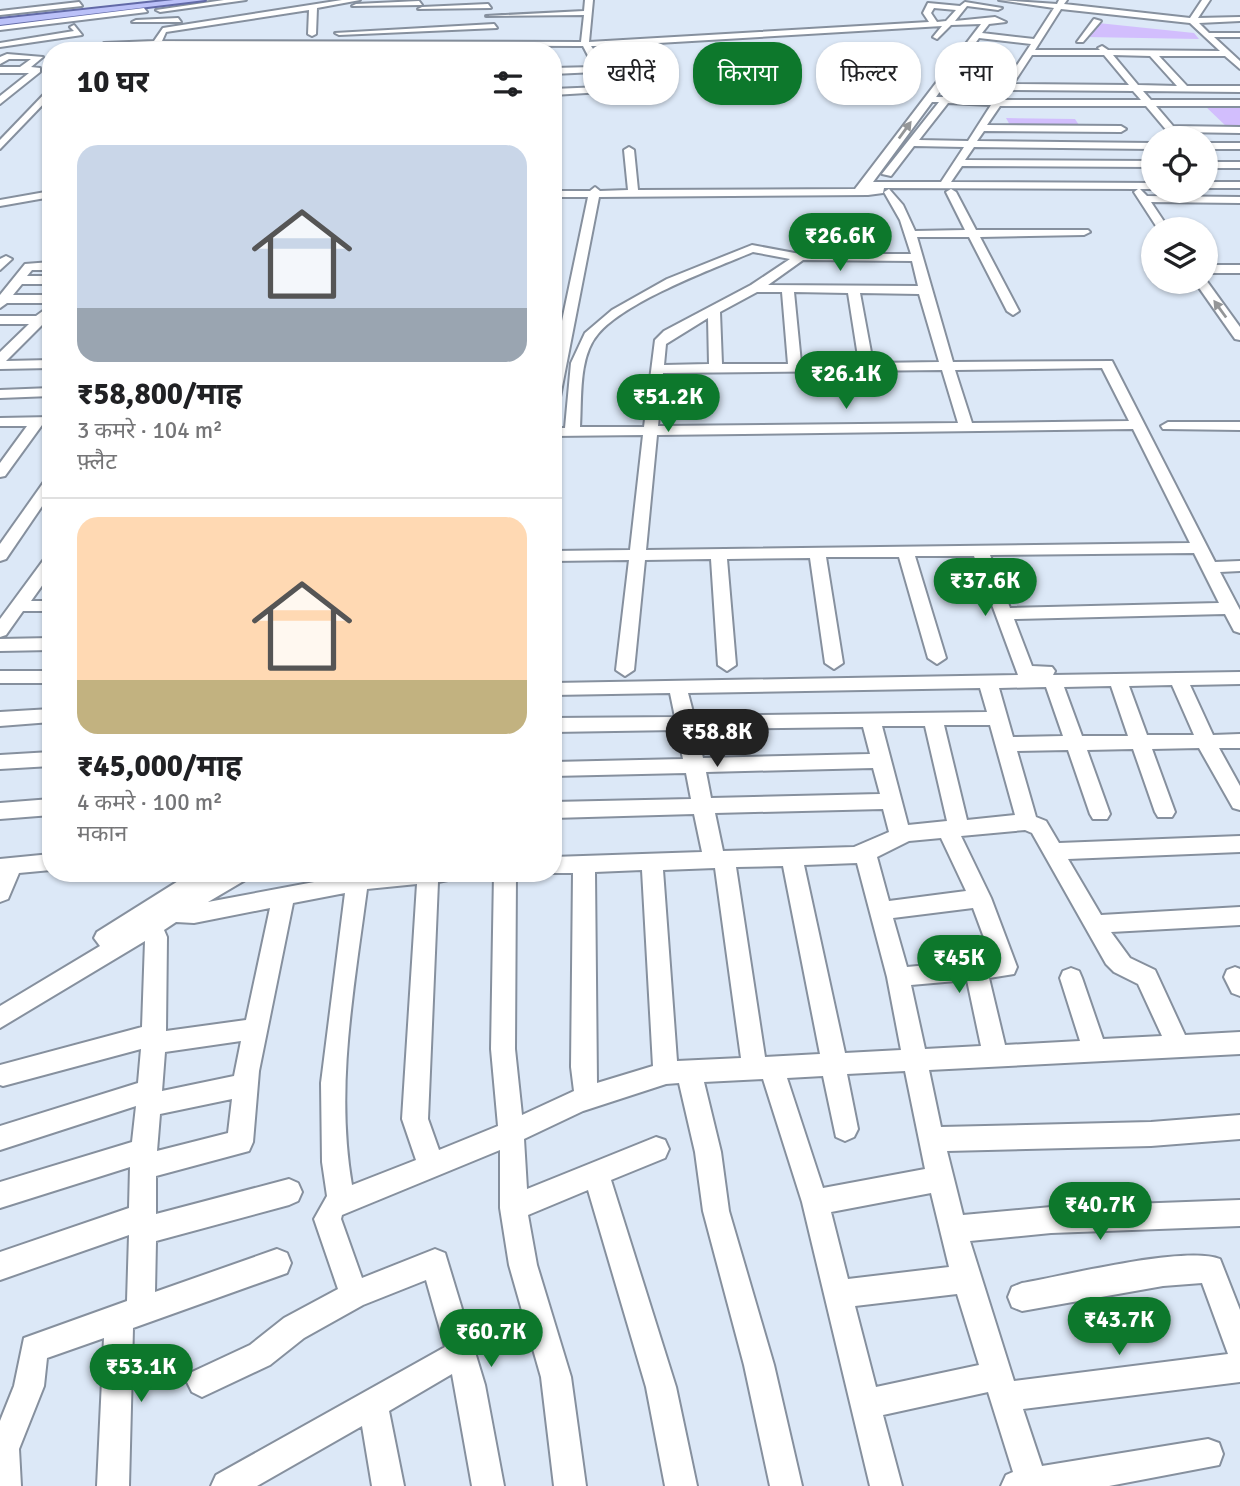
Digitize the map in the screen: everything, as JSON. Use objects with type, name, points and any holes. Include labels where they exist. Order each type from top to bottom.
[{"type":"main road","points":[[144,6],[168,0]]},
{"type":"main road","points":[[0,20],[200,0]]},
{"type":"street","points":[[0,6],[45,0]]},
{"type":"street","points":[[0,13],[114,0],[144,6]]},
{"type":"street","points":[[0,28],[144,6],[242,0]]},
{"type":"street","points":[[585,42],[589,0]]},
{"type":"street","points":[[216,39],[226,1]]},
{"type":"street","points":[[874,189],[914,119],[932,99],[977,35],[1018,1]]},
{"type":"street","points":[[915,34],[939,35],[965,4],[1018,1],[1061,3],[1192,21],[1240,19]]},
{"type":"street","points":[[1099,10],[1104,1]]},
{"type":"street","points":[[356,2],[356,42]]},
{"type":"street","points":[[163,42],[163,30],[194,27],[222,18],[314,4],[335,12],[356,2],[378,6],[420,4],[447,8],[467,7],[492,23],[517,33]]},
{"type":"street","points":[[988,42],[993,21],[1002,3]]},
{"type":"street","points":[[1017,69],[1061,3]]},
{"type":"street","points":[[0,45],[74,27],[136,21],[250,19],[292,12],[314,4]]},
{"type":"street","points":[[312,34],[314,4]]},
{"type":"street","points":[[399,4],[401,42]]},
{"type":"street","points":[[420,4],[426,42]]},
{"type":"street","points":[[475,42],[492,23],[499,4]]},
{"type":"street","points":[[1192,21],[1203,4],[1215,7]]},
{"type":"street","points":[[927,13],[931,5],[962,8]]},
{"type":"street","points":[[109,42],[136,21],[144,6]]},
{"type":"street","points":[[378,6],[378,42]]},
{"type":"street","points":[[1149,16],[1154,6]]},
{"type":"street","points":[[467,7],[472,42]]},
{"type":"street","points":[[447,8],[450,42]]},
{"type":"street","points":[[291,24],[292,12]]},
{"type":"street","points":[[332,42],[335,12]]},
{"type":"street","points":[[178,42],[471,27],[559,14],[586,13]]},
{"type":"street","points":[[913,13],[927,13]]},
{"type":"street","points":[[927,13],[934,23]]},
{"type":"street","points":[[269,26],[271,15]]},
{"type":"street","points":[[1052,16],[1063,18]]},
{"type":"street","points":[[245,38],[250,19]]},
{"type":"street","points":[[492,23],[541,20]]},
{"type":"street","points":[[1086,20],[1110,23]]},
{"type":"street","points":[[635,42],[993,21]]},
{"type":"street","points":[[1080,40],[1097,21]]},
{"type":"street","points":[[1192,21],[1204,37],[1240,66]]},
{"type":"street","points":[[492,23],[505,28]]},
{"type":"street","points":[[492,23],[537,39]]},
{"type":"street","points":[[492,23],[546,42]]},
{"type":"street","points":[[52,42],[58,37],[79,33],[74,27]]},
{"type":"street","points":[[188,40],[194,27]]},
{"type":"street","points":[[1162,28],[1204,37],[1240,34]]},
{"type":"street","points":[[555,42],[556,32]]},
{"type":"street","points":[[977,35],[1047,40]]},
{"type":"street","points":[[0,37],[25,38]]},
{"type":"street","points":[[25,38],[19,48],[42,48]]},
{"type":"street","points":[[1069,40],[1106,41]]},
{"type":"street","points":[[1093,40],[1108,53],[1169,126]]},
{"type":"street","points":[[562,45],[583,43]]},
{"type":"street","points":[[1028,52],[1240,51]]},
{"type":"street","points":[[1152,53],[1185,89]]},
{"type":"street","points":[[566,55],[583,60]]},
{"type":"street","points":[[0,61],[7,56],[39,57],[24,75],[3,91]]},
{"type":"street","points":[[562,62],[583,64]]},
{"type":"street","points":[[1019,64],[1032,65]]},
{"type":"street","points":[[0,79],[11,80],[42,66]]},
{"type":"street","points":[[1106,66],[1119,66]]},
{"type":"street","points":[[1163,66],[1176,66]]},
{"type":"street","points":[[1227,66],[1240,66]]},
{"type":"street","points":[[562,70],[583,67]]},
{"type":"street","points":[[0,70],[24,75]]},
{"type":"street","points":[[562,78],[583,70]]},
{"type":"street","points":[[1175,79],[1240,80]]},
{"type":"street","points":[[0,101],[11,80]]},
{"type":"street","points":[[1017,83],[1130,80]]},
{"type":"street","points":[[1017,83],[1138,89],[1240,89]]},
{"type":"street","points":[[562,92],[583,90]]},
{"type":"street","points":[[0,146],[42,100]]},
{"type":"street","points":[[1017,103],[1240,103]]},
{"type":"street","points":[[1102,104],[1141,155]]},
{"type":"street","points":[[562,192],[874,189],[943,105]]},
{"type":"street","points":[[947,190],[979,128],[997,105]]},
{"type":"street","points":[[986,117],[1113,118]]},
{"type":"street","points":[[979,128],[1121,129]]},
{"type":"street","points":[[1218,130],[1240,130]]},
{"type":"street","points":[[1229,130],[1240,144]]},
{"type":"street","points":[[914,143],[1141,146]]},
{"type":"street","points":[[1218,145],[1240,144]]},
{"type":"street","points":[[629,150],[633,190]]},
{"type":"street","points":[[960,163],[1141,164]]},
{"type":"street","points":[[1218,166],[1240,165]]},
{"type":"street","points":[[1219,185],[1240,188]]},
{"type":"street","points":[[1218,188],[1240,188]]},
{"type":"street","points":[[874,189],[912,234],[924,290],[966,427]]},
{"type":"street","points":[[947,190],[1013,311]]},
{"type":"street","points":[[595,192],[1141,190]]},
{"type":"street","points":[[562,332],[595,192]]},
{"type":"street","points":[[1,205],[42,198]]},
{"type":"street","points":[[1218,199],[1240,200]]},
{"type":"street","points":[[1227,200],[1240,214]]},
{"type":"street","points":[[1157,203],[1168,217]]},
{"type":"street","points":[[912,234],[1084,232]]},
{"type":"street","points":[[572,432],[578,363],[591,333],[616,313],[671,282],[752,248],[800,257],[916,258]]},
{"type":"street","points":[[625,670],[660,343],[669,334],[755,288],[800,257]]},
{"type":"street","points":[[1,301],[29,266],[42,266]]},
{"type":"street","points":[[1218,269],[1240,269]]},
{"type":"street","points":[[19,280],[42,280]]},
{"type":"street","points":[[1218,286],[1240,316]]},
{"type":"street","points":[[755,288],[924,290]]},
{"type":"street","points":[[788,289],[795,368]]},
{"type":"street","points":[[853,289],[867,368]]},
{"type":"street","points":[[1210,294],[1240,336]]},
{"type":"street","points":[[1,301],[42,299]]},
{"type":"street","points":[[714,311],[716,369]]},
{"type":"street","points":[[0,320],[40,320]]},
{"type":"street","points":[[0,359],[40,320]]},
{"type":"street","points":[[0,365],[42,362]]},
{"type":"street","points":[[656,369],[1107,364],[1240,628]]},
{"type":"street","points":[[0,394],[42,393]]},
{"type":"street","points":[[0,473],[36,422],[42,397]]},
{"type":"street","points":[[0,422],[36,422]]},
{"type":"street","points":[[562,432],[1139,425]]},
{"type":"street","points":[[1168,426],[1240,426]]},
{"type":"street","points":[[0,556],[42,495]]},
{"type":"street","points":[[562,556],[1199,548]]},
{"type":"street","points":[[981,551],[1025,672],[1240,667]]},
{"type":"street","points":[[906,552],[937,658]]},
{"type":"street","points":[[817,553],[834,663]]},
{"type":"street","points":[[719,554],[727,665]]},
{"type":"street","points":[[1209,567],[1240,566]]},
{"type":"street","points":[[0,666],[4,640],[18,606],[42,575]]},
{"type":"street","points":[[18,606],[42,606]]},
{"type":"street","points":[[1004,614],[1230,608]]},
{"type":"street","points":[[4,640],[42,643]]},
{"type":"street","points":[[0,677],[42,677]]},
{"type":"street","points":[[1178,678],[1224,779],[1240,803]]},
{"type":"street","points":[[562,689],[1240,678]]},
{"type":"street","points":[[1118,680],[1143,743],[1165,812]]},
{"type":"street","points":[[1053,681],[1100,814]]},
{"type":"street","points":[[988,683],[1027,822]]},
{"type":"street","points":[[678,687],[694,764],[719,859],[763,1067],[815,1202],[886,1486]]},
{"type":"street","points":[[0,719],[42,716]]},
{"type":"street","points":[[562,725],[1000,718]]},
{"type":"street","points":[[871,719],[900,835]]},
{"type":"street","points":[[898,977],[1006,967],[953,829],[933,719]]},
{"type":"street","points":[[1007,744],[1240,741]]},
{"type":"street","points":[[0,762],[42,760]]},
{"type":"street","points":[[562,769],[880,761]]},
{"type":"street","points":[[562,810],[890,802]]},
{"type":"street","points":[[0,811],[42,808]]},
{"type":"street","points":[[562,864],[865,853],[900,835],[1027,822],[1039,827],[1118,961],[1147,977],[1178,1046]]},
{"type":"street","points":[[1053,851],[1240,844]]},
{"type":"street","points":[[865,853],[898,977],[940,1179],[966,1279],[1000,1386],[1025,1485],[1209,1454]]},
{"type":"street","points":[[792,857],[832,1042],[833,1065],[845,1129]]},
{"type":"street","points":[[652,862],[678,1072],[708,1152],[716,1211],[759,1365],[786,1486]]},
{"type":"street","points":[[0,893],[6,866],[42,863]]},
{"type":"street","points":[[584,863],[583,1067],[587,1098]]},
{"type":"street","points":[[0,1003],[189,882]]},
{"type":"street","points":[[0,1018],[224,882]]},
{"type":"street","points":[[173,913],[194,914],[282,899],[357,882],[331,1110],[334,1171],[341,1202]]},
{"type":"street","points":[[431,1166],[415,1119],[436,882]]},
{"type":"street","points":[[505,882],[503,1049],[509,1134],[515,1174],[513,1208],[523,1265],[556,1377],[570,1486]]},
{"type":"street","points":[[880,911],[980,898]]},
{"type":"street","points":[[0,1195],[144,1159],[240,1142],[254,1029],[282,899]]},
{"type":"street","points":[[1097,924],[1240,916]]},
{"type":"street","points":[[113,1486],[142,1224],[144,1159],[154,1039],[156,937],[151,926]]},
{"type":"street","points":[[976,971],[995,1055]]},
{"type":"street","points":[[1071,978],[1095,1050]]},
{"type":"street","points":[[3,1075],[154,1039],[254,1029]]},
{"type":"street","points":[[354,1295],[326,1216],[341,1202],[509,1134],[587,1098],[678,1072],[1240,1043]]},
{"type":"street","points":[[0,1138],[149,1098],[245,1085]]},
{"type":"street","points":[[931,1139],[1151,1134],[1240,1126]]},
{"type":"street","points":[[513,1208],[656,1149]]},
{"type":"street","points":[[596,1173],[661,1387],[681,1486]]},
{"type":"street","points":[[815,1202],[940,1179]]},
{"type":"street","points":[[0,1266],[142,1224],[289,1192]]},
{"type":"street","points":[[955,1229],[1051,1220],[1240,1213]]},
{"type":"street","points":[[5,1486],[4,1449],[29,1386],[34,1348],[40,1343],[277,1263]]},
{"type":"street","points":[[202,1382],[260,1355],[294,1328],[354,1295],[435,1263],[479,1427],[488,1486]]},
{"type":"street","points":[[1021,1297],[1164,1272],[1210,1269],[1240,1347]]},
{"type":"street","points":[[840,1294],[966,1279]]},
{"type":"street","points":[[234,1484],[460,1354]]},
{"type":"street","points":[[865,1404],[1000,1386],[1240,1367]]},
{"type":"street","points":[[373,1403],[388,1486]]},
{"type":"shaded area","points":[[1098,23],[1194,33],[1199,39],[1086,37]]},
{"type":"shaded area","points":[[1203,104],[1240,104],[1240,128],[1228,128]]},
{"type":"shaded area","points":[[1006,118],[1075,119],[1081,128],[1011,127]]}]
